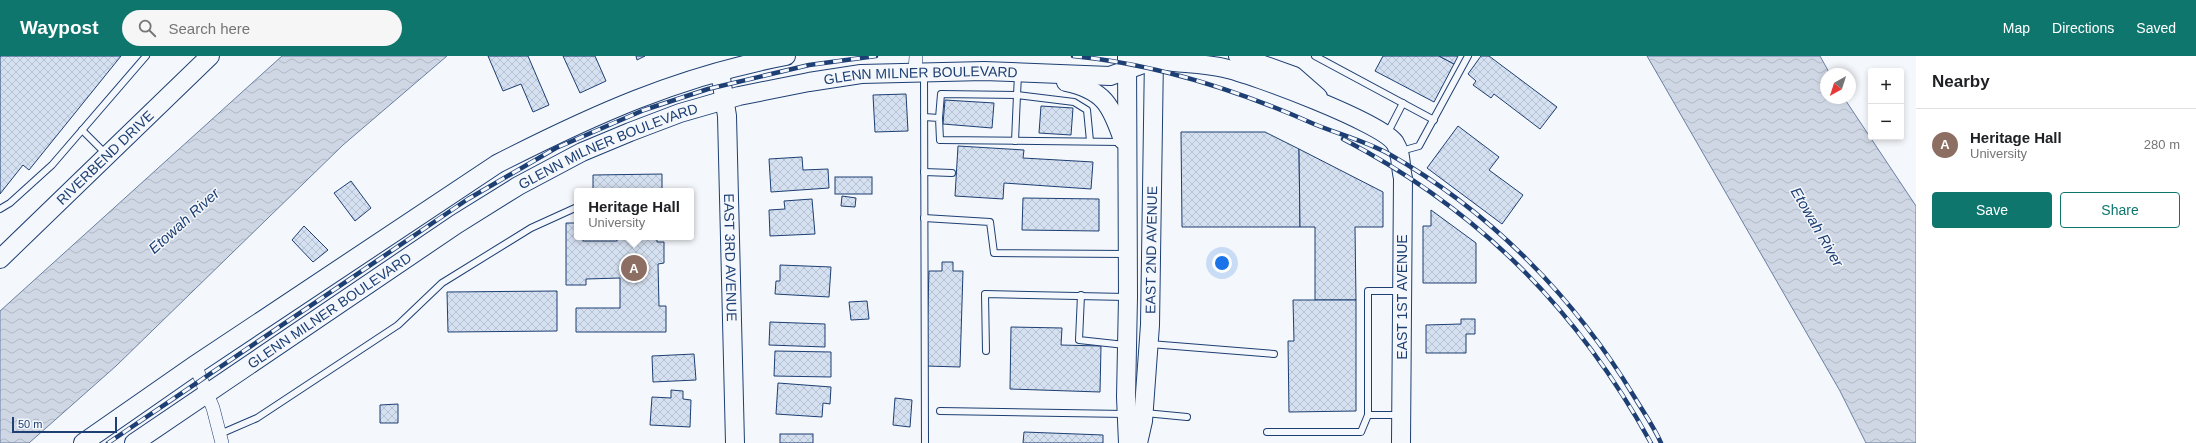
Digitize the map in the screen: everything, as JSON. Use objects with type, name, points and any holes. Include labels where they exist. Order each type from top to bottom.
[{"type":"street","name":"RIVERBEND DRIVE","points":[[0,259],[210,56]]},
{"type":"street","name":"GLENN MILNER BOULEVARD","points":[[89,441],[195,365],[497,164],[544,139],[631,100],[720,72],[786,56]]},
{"type":"street","points":[[1238,56],[1294,76],[1308,87],[1327,106]]},
{"type":"street","name":"GLENN MILNER BOULEVARD","points":[[134,443],[457,224],[518,186],[582,152],[630,132],[724,100],[809,82],[918,67],[1110,76],[1127,63],[1149,57],[1190,62],[1243,73],[1289,89],[1386,135],[1395,142],[1399,152]]},
{"type":"street","name":"EAST 2ND AVENUE","points":[[1128,443],[1149,344],[1152,274],[1149,57]]},
{"type":"street","name":"EAST 2ND AVENUE","points":[[1127,63],[1125,148],[1128,254],[1127,345],[1138,443]]},
{"type":"street","name":"EAST 3RD AVENUE","points":[[720,72],[727,116],[735,443]]},
{"type":"street","points":[[1018,72],[1092,89],[1101,96],[1111,108],[1125,148]]},
{"type":"street","name":"EAST 1ST AVENUE","points":[[1399,152],[1403,178],[1401,443]]},
{"type":"street","points":[[195,365],[213,408],[221,439]]},
{"type":"lane","points":[[0,209],[10,203],[52,165],[146,56]]},
{"type":"lane","points":[[1315,56],[1434,120]]},
{"type":"lane","points":[[1399,152],[1419,146],[1468,56]]},
{"type":"lane","points":[[918,67],[924,117],[925,443]]},
{"type":"lane","points":[[1015,141],[1018,72]]},
{"type":"lane","points":[[1090,141],[1086,110],[1074,102],[1017,95],[941,94],[939,118],[940,140],[1090,141],[1125,148]]},
{"type":"lane","points":[[1386,135],[1403,103]]},
{"type":"lane","points":[[924,117],[939,118]]},
{"type":"lane","points":[[82,130],[106,155]]},
{"type":"lane","points":[[924,172],[952,173]]},
{"type":"lane","points":[[221,439],[257,418],[398,325],[442,283],[531,228],[574,208]]},
{"type":"lane","points":[[924,218],[990,222],[994,253],[1128,254]]},
{"type":"lane","points":[[1268,432],[1361,432],[1368,415],[1368,291],[1402,291]]},
{"type":"lane","points":[[986,352],[986,294],[1128,297]]},
{"type":"lane","points":[[1081,295],[1078,340],[1127,345]]},
{"type":"lane","points":[[1149,344],[1274,354]]},
{"type":"lane","points":[[940,411],[1135,413],[1187,417]]},
{"type":"lane","points":[[1368,415],[1401,415]]},
{"type":"water","name":"Etowah River","points":[[282,56],[447,56],[343,145],[116,366],[29,443],[0,443],[0,311]]},
{"type":"water","name":"Etowah River","points":[[1647,56],[1820,56],[1827,68],[1820,68],[1820,104],[1848,104],[1868,134],[1868,140],[1872,140],[1916,206],[1916,443],[1866,443],[1840,391]]},
{"type":"building","points":[[0,56],[121,56],[29,170],[23,165],[0,194]]},
{"type":"building","points":[[488,56],[528,56],[549,105],[533,112],[521,84],[503,91]]},
{"type":"building","points":[[563,56],[595,56],[606,81],[580,93]]},
{"type":"building","points":[[636,56],[645,56],[637,60]]},
{"type":"building","points":[[1383,56],[1439,56],[1454,64],[1434,102],[1375,71]]},
{"type":"building","points":[[1439,56],[1458,56],[1454,64]]},
{"type":"building","points":[[1481,56],[1489,56],[1557,107],[1540,129],[1494,94],[1491,98],[1473,85],[1476,81],[1468,74]]},
{"type":"building","points":[[906,94],[908,131],[875,132],[873,95]]},
{"type":"building","points":[[945,100],[994,103],[992,128],[943,124]]},
{"type":"building","points":[[1041,106],[1073,108],[1071,135],[1039,133]]},
{"type":"building","points":[[1458,126],[1499,157],[1489,170],[1523,195],[1502,224],[1427,168]]},
{"type":"building","points":[[1181,132],[1265,132],[1299,149],[1300,227],[1182,227]]},
{"type":"building","points":[[958,146],[1024,150],[1023,158],[1093,162],[1091,189],[1004,183],[1003,199],[955,196]]},
{"type":"building","points":[[1299,149],[1383,192],[1383,227],[1355,227],[1356,300],[1315,300],[1315,227],[1300,227]]},
{"type":"building","points":[[802,157],[803,170],[828,169],[829,188],[771,192],[769,159]]},
{"type":"building","points":[[662,174],[662,188],[593,188],[593,175]]},
{"type":"building","points":[[835,177],[872,177],[872,194],[835,194]]},
{"type":"building","points":[[351,181],[371,208],[355,221],[334,193]]},
{"type":"building","points":[[842,196],[856,198],[855,207],[841,206]]},
{"type":"building","points":[[1023,198],[1099,199],[1099,231],[1022,230]]},
{"type":"building","points":[[812,199],[815,234],[770,236],[769,210],[785,209],[784,201]]},
{"type":"building","points":[[1431,210],[1476,243],[1476,283],[1423,283],[1423,226],[1431,226]]},
{"type":"building","points":[[566,223],[574,223],[574,240],[657,240],[657,242],[664,242],[664,263],[658,264],[659,306],[666,306],[666,332],[576,332],[576,308],[620,308],[620,278],[586,279],[586,285],[566,285]]},
{"type":"building","points":[[304,226],[328,250],[313,262],[292,240]]},
{"type":"building","points":[[942,262],[953,262],[953,271],[963,271],[960,367],[926,366],[929,271],[942,271]]},
{"type":"building","points":[[780,265],[831,267],[829,297],[775,294],[776,281],[780,281]]},
{"type":"building","points":[[557,291],[557,331],[448,332],[447,292]]},
{"type":"building","points":[[1293,300],[1356,300],[1356,411],[1289,412],[1288,341],[1294,341]]},
{"type":"building","points":[[867,301],[869,319],[851,320],[849,302]]},
{"type":"building","points":[[1461,319],[1475,319],[1475,334],[1466,334],[1466,353],[1426,353],[1426,325],[1461,324]]},
{"type":"building","points":[[770,322],[825,324],[825,347],[769,345]]},
{"type":"building","points":[[1011,327],[1062,328],[1061,345],[1101,346],[1100,392],[1010,389]]},
{"type":"building","points":[[775,351],[831,352],[831,377],[774,376]]},
{"type":"building","points":[[694,354],[696,380],[653,382],[652,356]]},
{"type":"building","points":[[778,383],[831,387],[830,404],[823,403],[822,417],[776,414]]},
{"type":"building","points":[[671,390],[683,391],[683,399],[691,400],[690,427],[650,425],[652,397],[671,398]]},
{"type":"building","points":[[895,398],[912,400],[910,427],[893,425]]},
{"type":"building","points":[[398,404],[398,423],[380,423],[380,405]]},
{"type":"building","points":[[1024,432],[1103,435],[1103,443],[1023,443]]},
{"type":"building","points":[[780,434],[813,434],[813,443],[780,443]]},
{"type":"railway","points":[[108,443],[468,199],[556,148],[644,110],[708,89],[809,65],[876,56]]},
{"type":"railway","points":[[1073,56],[1135,65],[1165,72],[1196,80],[1256,100],[1323,128],[1371,145],[1389,154],[1426,177],[1462,202],[1496,230],[1528,260],[1558,292],[1612,361],[1649,420],[1661,443]]},
{"type":"railway","points":[[1343,139],[1392,167],[1438,198],[1481,231],[1520,267],[1557,307],[1591,349],[1622,394],[1651,443]]},
{"type":"place","name":"Heritage Hall","points":[[634,268]]}]
